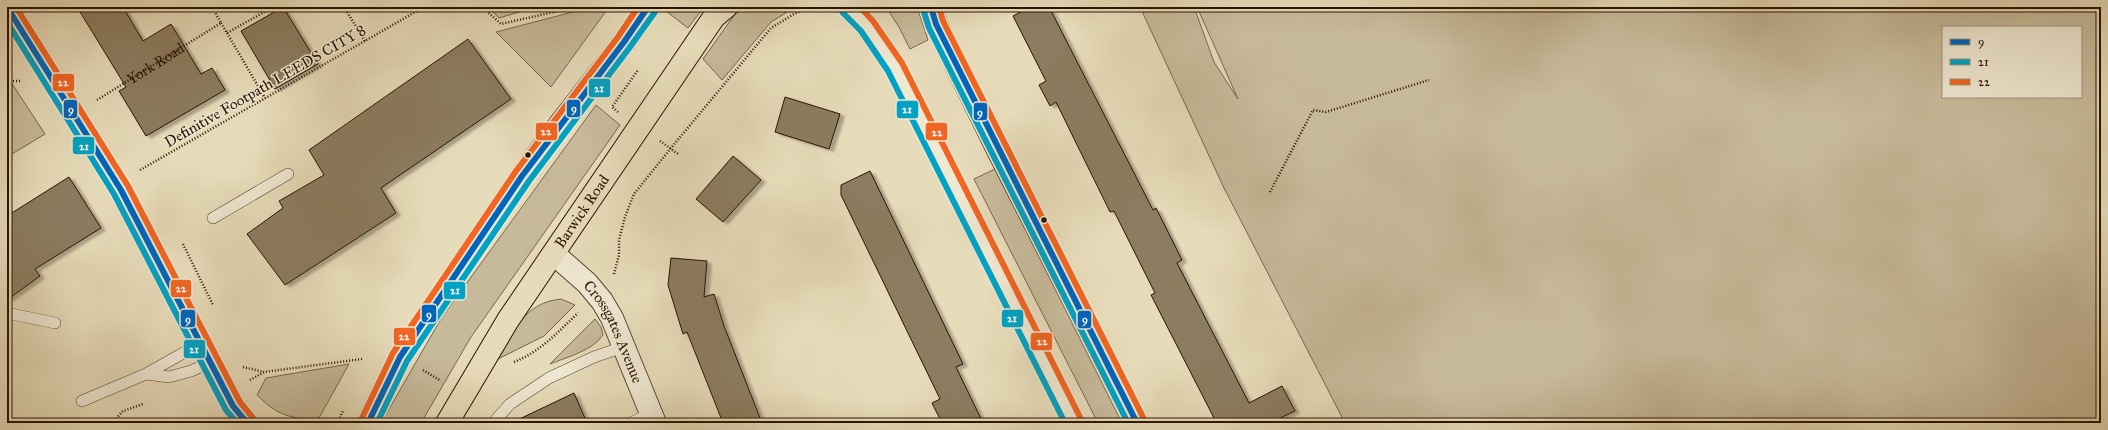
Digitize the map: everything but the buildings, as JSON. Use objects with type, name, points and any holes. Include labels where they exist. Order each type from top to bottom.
[{"type":"highway","points":[[368,423],[400,357],[522,176],[624,42],[648,7]]},
{"type":"highway","name":"Barwick Road","points":[[447,423],[508,320],[554,254],[638,126],[714,17],[726,7]]},
{"type":"main road","points":[[7,7],[117,184],[233,406],[246,423]]},
{"type":"main road","points":[[849,7],[867,26],[895,68],[1074,423]]},
{"type":"main road","points":[[931,7],[936,24],[999,152],[1137,423]]},
{"type":"main road","name":"Crossgates Avenue","points":[[554,254],[572,269],[596,293],[612,318],[653,418]]},
{"type":"lane","points":[[213,218],[288,174]]},
{"type":"lane","points":[[7,313],[55,323]]},
{"type":"lane","points":[[82,401],[146,374],[201,343]]},
{"type":"lane","points":[[494,423],[510,404],[549,378],[594,357],[623,347]]},
{"type":"lane","points":[[146,374],[169,377],[191,371],[211,362]]},
{"type":"lane","points":[[631,423],[653,418]]},
{"type":"path","points":[[212,7],[265,98]]},
{"type":"path","points":[[227,33],[272,7]]},
{"type":"path","points":[[344,7],[365,41]]},
{"type":"path","name":"Definitive Footpath LEEDS CITY 8","points":[[117,184],[424,7]]},
{"type":"path","points":[[482,8],[501,24],[576,7]]},
{"type":"path","points":[[513,363],[528,357],[547,343],[614,275],[619,255],[620,235],[634,194],[771,28],[794,14],[808,8],[820,7],[826,10]]},
{"type":"path","name":"York Road","points":[[74,114],[221,23]]},
{"type":"path","points":[[1270,192],[1313,110],[1326,112],[1429,80]]},
{"type":"path","points":[[671,148],[678,154]]},
{"type":"path","points":[[183,244],[216,312]]},
{"type":"path","points":[[400,357],[464,394]]},
{"type":"path","points":[[240,360],[243,367],[264,372],[362,359]]},
{"type":"path","points":[[247,382],[264,372]]},
{"type":"path","points":[[112,423],[122,411],[143,404]]},
{"type":"shaded area","points":[[488,7],[536,7],[499,18]]},
{"type":"shaded area","points":[[592,7],[609,7],[551,87],[496,32]]},
{"type":"shaded area","points":[[669,7],[704,7],[688,28],[666,11]]},
{"type":"shaded area","points":[[748,7],[795,7],[771,22],[722,80],[703,59],[735,14]]},
{"type":"shaded area","points":[[886,7],[917,7],[928,40],[910,49],[899,27]]},
{"type":"shaded area","points":[[1140,7],[1194,7],[1214,62],[1238,99],[1197,7],[2101,7],[2101,423],[1345,423],[1224,188]]},
{"type":"shaded area","points":[[7,76],[45,134],[7,157]]},
{"type":"shaded area","points":[[596,105],[620,125],[471,337],[421,423],[381,423],[442,317]]},
{"type":"shaded area","points":[[995,169],[1122,423],[1098,423],[974,179]]},
{"type":"shaded area","points":[[561,299],[575,305],[544,336],[496,360],[521,320],[529,312],[537,306]]},
{"type":"shaded area","points":[[595,319],[601,327],[603,335],[598,341],[579,353],[550,364]]},
{"type":"shaded area","points":[[349,364],[319,418],[300,418],[285,415],[264,402],[257,395],[266,378]]},
{"type":"transit line","name":"9","points":[[7,7],[121,190],[233,406],[247,423]]},
{"type":"transit line","name":"22","points":[[16,7],[128,186],[240,402],[253,418]]},
{"type":"transit line","name":"22","points":[[361,420],[393,353],[516,171],[618,37],[638,7]]},
{"type":"transit line","name":"9","points":[[368,423],[400,357],[522,176],[624,42],[648,7]]},
{"type":"transit line","name":"22","points":[[860,7],[873,21],[902,63],[1081,419]]},
{"type":"transit line","name":"9","points":[[931,7],[936,24],[1137,423]]},
{"type":"transit line","name":"22","points":[[939,7],[943,21],[1144,419]]},
{"type":"transit line","name":"21","points":[[923,9],[929,28],[1128,423]]},
{"type":"transit line","name":"21","points":[[377,423],[407,361],[529,181],[655,12]]},
{"type":"transit line","name":"21","points":[[843,13],[861,31],[888,71],[1065,423]]},
{"type":"transit line","name":"21","points":[[7,22],[114,194],[226,410],[237,423]]}]
